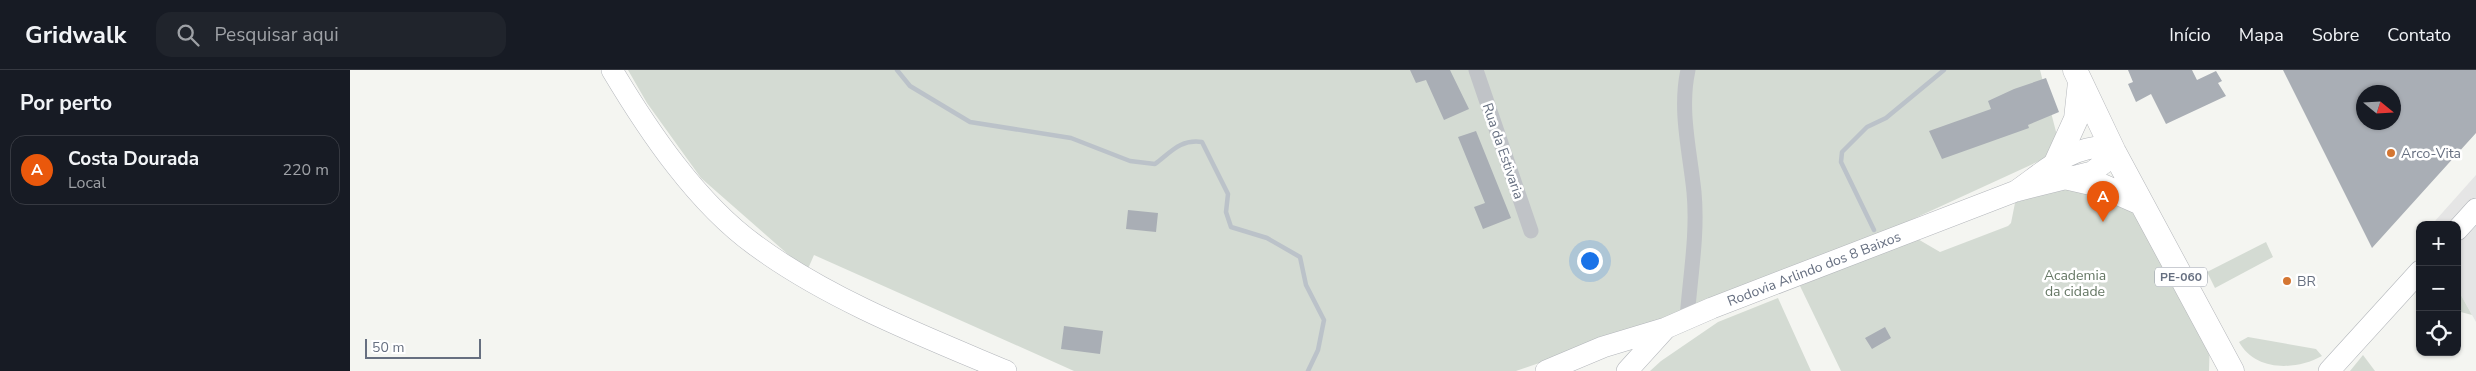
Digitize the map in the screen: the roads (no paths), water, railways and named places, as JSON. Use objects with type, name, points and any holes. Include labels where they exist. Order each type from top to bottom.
[{"type":"main road","points":[[612,70],[643,122],[680,170],[725,218],[754,245],[806,278],[898,326],[1006,371]]},
{"type":"main road","points":[[2078,75],[2076,119],[2062,171],[2141,203]]},
{"type":"main road","name":"PE-060","points":[[2078,75],[2141,203],[2232,371]]},
{"type":"main road","name":"Rodovia Arlindo dos 8 Baixos","points":[[1627,371],[1666,328],[2016,192],[2062,171],[2083,148],[2112,147]]},
{"type":"main road","points":[[2461,226],[2476,209]]},
{"type":"main road","points":[[2329,370],[2416,275]]},
{"type":"main road","points":[[1546,371],[1603,347],[1666,328]]},
{"type":"main road","points":[[2220,350],[2250,371]]},
{"type":"street","name":"Rua da Estivaria","points":[[1476,70],[1531,231]]},
{"type":"street","points":[[1687,319],[1695,212],[1686,117],[1685,89],[1688,70]]},
{"type":"waterway","points":[[897,70],[910,86],[970,122],[1071,138],[1130,161],[1155,164],[1182,144],[1202,142],[1228,194],[1226,212],[1231,227],[1267,238],[1300,257],[1306,285],[1324,320],[1318,350],[1308,371]]},
{"type":"waterway","points":[[1874,230],[1841,162],[1842,152],[1867,127],[1886,118],[1944,70]]},
{"type":"place","name":"Arco-Vita","points":[[2391,153]]},
{"type":"place","name":"Costa Dourada","points":[[2103,222]]},
{"type":"place","name":"BR","points":[[2287,281]]},
{"type":"park label","name":"Academia da cidade","points":[[2075,284]]}]
